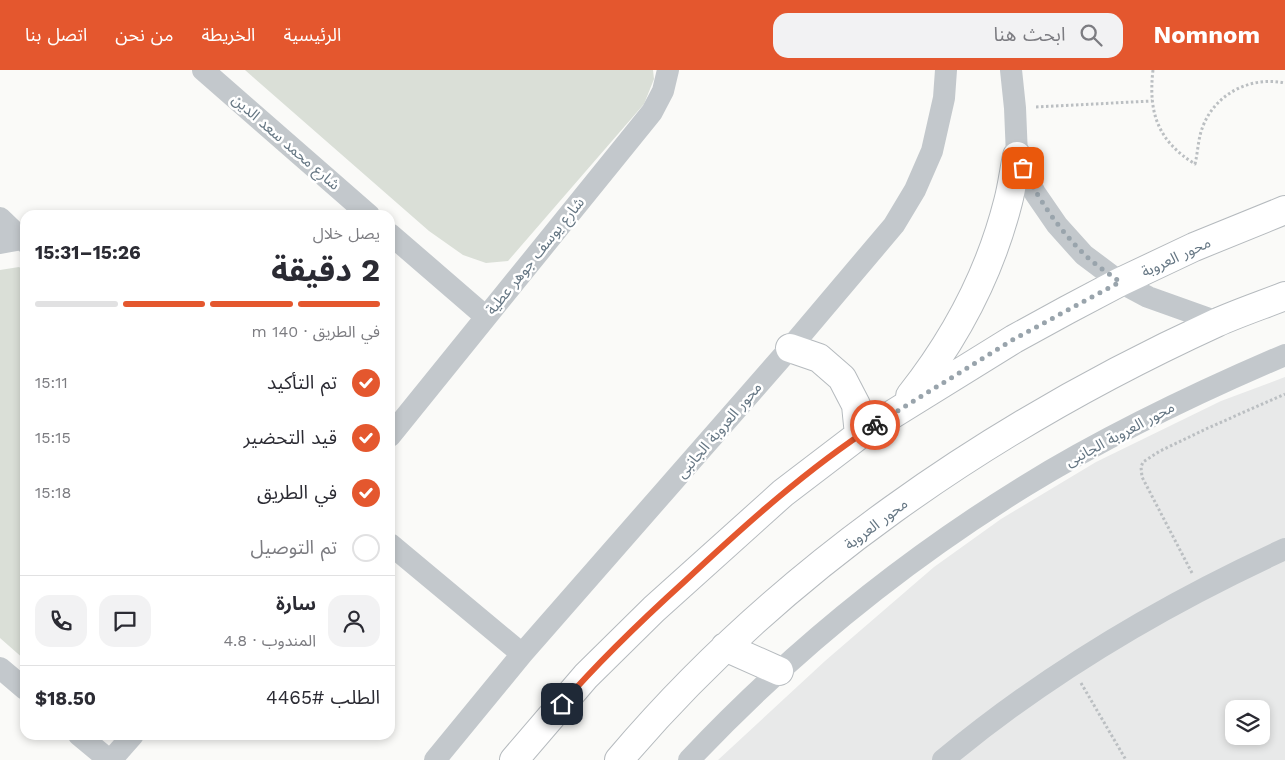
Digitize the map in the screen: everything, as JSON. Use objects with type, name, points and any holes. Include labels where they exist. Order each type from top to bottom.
[{"type":"main road","points":[[900,408],[929,372],[954,332],[976,291],[994,247],[1008,202],[1017,156]]},
{"type":"main road","name":"محور العروبة","points":[[514,760],[586,676],[654,609],[783,493],[859,435],[1014,339],[1120,282],[1194,247],[1285,210]]},
{"type":"main road","name":"محور العروبة","points":[[619,760],[681,690],[725,647],[788,591],[923,488],[994,442],[1067,399],[1141,359],[1218,322],[1285,296]]},
{"type":"main road","points":[[790,348],[819,358],[842,378],[856,405],[859,435]]},
{"type":"main road","points":[[725,647],[779,671]]},
{"type":"street","name":"شارع محمد سعد الدين","points":[[203,70],[363,210]]},
{"type":"street","name":"شارع يوسف جوهر عطية","points":[[395,430],[652,112],[663,91],[668,70]]},
{"type":"street","name":"محور العروبة الجانبى","points":[[435,760],[522,654],[790,348],[894,225],[916,190],[932,152],[944,98],[946,70]]},
{"type":"street","points":[[1011,70],[1017,156],[1035,193],[1057,225],[1084,255],[1120,282],[1148,297],[1218,322]]},
{"type":"street","points":[[0,218],[20,237]]},
{"type":"street","points":[[395,238],[486,317]]},
{"type":"street","points":[[0,243],[20,241]]},
{"type":"street","name":"محور العروبة الجانبى","points":[[689,760],[717,730],[779,671],[858,605],[925,554],[1025,486],[1115,435],[1211,386],[1285,355]]},
{"type":"street","points":[[395,548],[522,654]]},
{"type":"street","points":[[943,760],[1010,708],[1146,619],[1229,575],[1285,549]]},
{"type":"street","points":[[0,668],[20,685]]},
{"type":"street","points":[[85,740],[110,760],[128,740]]},
{"type":"path","points":[[1153,70],[1152,101],[1155,117],[1161,132],[1170,145],[1195,164],[1202,128],[1208,115],[1217,104],[1228,94],[1254,82],[1285,82]]},
{"type":"path","points":[[1015,108],[1152,101]]},
{"type":"path","points":[[1201,590],[1142,477],[1140,467],[1143,462],[1160,451],[1285,394]]},
{"type":"path","points":[[1071,667],[1126,760]]},
{"type":"shaded area","points":[[245,70],[653,70],[654,79],[644,104],[508,261],[486,263],[463,255],[429,231]]},
{"type":"shaded area","points":[[20,268],[20,656],[0,638],[0,270]]},
{"type":"shaded area","points":[[1285,377],[1285,760],[718,760],[825,661],[934,567],[1001,519],[1096,462],[1221,401]]},
{"type":"way so far","points":[[875,425],[1014,339],[1120,282],[1084,255],[1057,225],[1035,193],[1023,168]]},
{"type":"route","points":[[562,704],[586,676],[719,549],[783,493],[875,425]]}]
